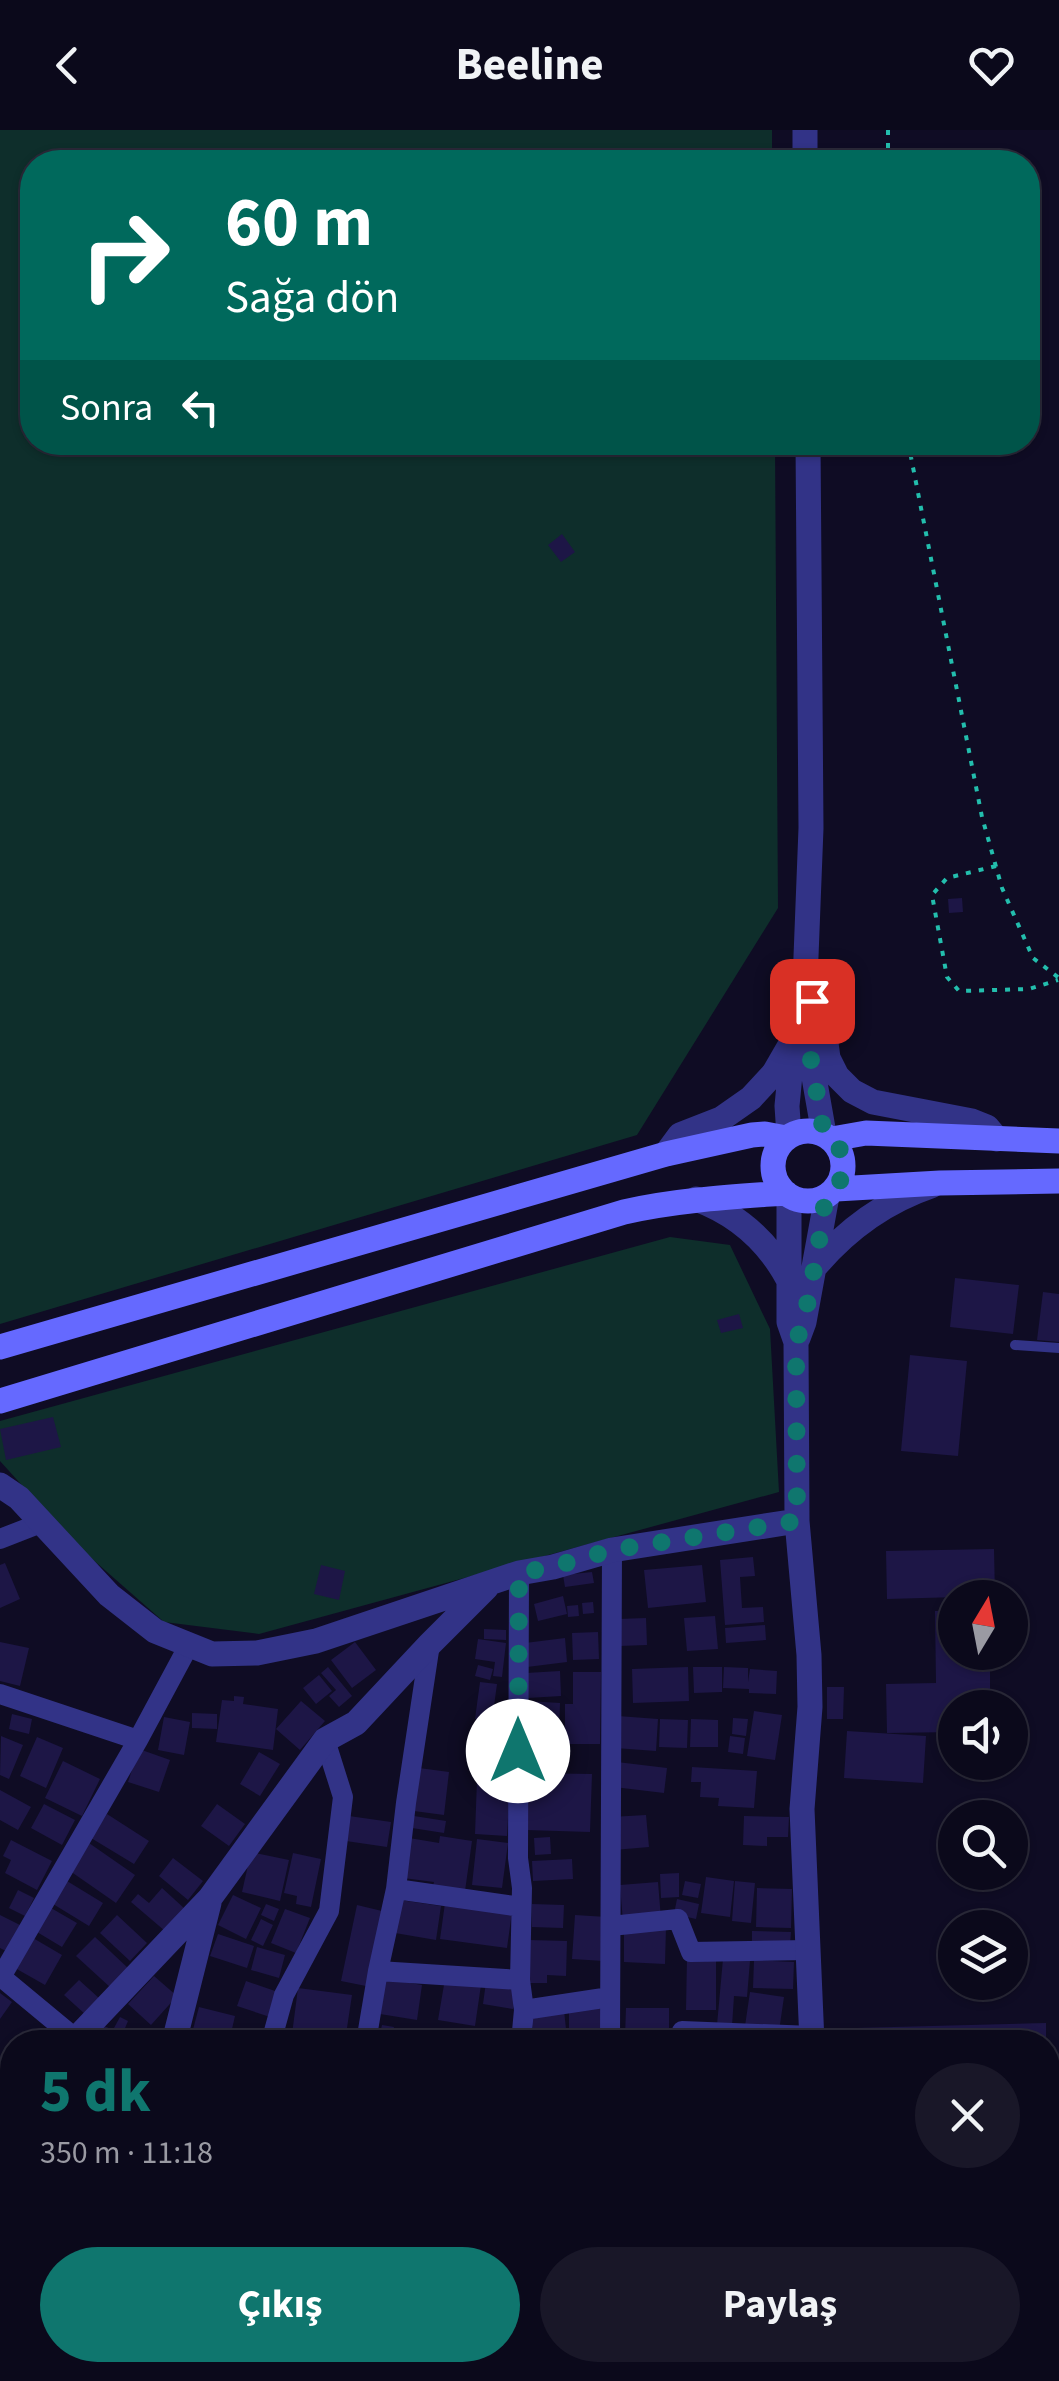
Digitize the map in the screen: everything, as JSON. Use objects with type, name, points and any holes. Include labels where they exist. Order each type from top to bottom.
[{"type":"main road","points":[[0,1346],[666,1154],[752,1135],[787,1137],[806,1130],[828,1137],[866,1133],[1059,1141]]},
{"type":"main road","points":[[787,1137],[774,1155],[773,1166],[774,1176],[788,1195]]},
{"type":"main road","points":[[828,1137],[843,1158],[844,1168],[842,1179],[832,1192]]},
{"type":"main road","points":[[0,1401],[659,1204],[788,1195],[808,1202],[832,1192],[940,1183],[1059,1181]]},
{"type":"street","points":[[787,1137],[796,1002],[805,982],[811,828],[808,455]]},
{"type":"street","points":[[805,982],[812,1001],[811,1060],[828,1137]]},
{"type":"street","points":[[812,1017],[825,1036],[828,1058],[837,1076],[862,1098],[972,1120],[987,1127],[997,1139]]},
{"type":"street","points":[[666,1154],[680,1136],[721,1119],[751,1098],[774,1073],[794,1038]]},
{"type":"street","points":[[814,1268],[867,1218],[914,1192],[940,1183]]},
{"type":"street","points":[[796,1342],[804,1322],[832,1192]]},
{"type":"street","points":[[788,1195],[789,1322],[796,1342],[797,1521],[809,1655],[810,1707],[802,1809],[812,2030]]},
{"type":"street","points":[[696,1200],[727,1213],[756,1235],[789,1281]]},
{"type":"street","points":[[0,1485],[19,1498],[108,1595],[155,1631],[212,1654],[257,1653],[316,1641],[519,1573],[612,1550],[797,1521]]},
{"type":"street","points":[[0,1539],[41,1522]]},
{"type":"street","points":[[610,2030],[612,1550]]},
{"type":"street","points":[[519,1573],[522,2030]]},
{"type":"street","points":[[85,2030],[210,1898],[325,1740],[356,1724],[489,1585]]},
{"type":"street","points":[[368,2030],[396,1889],[430,1644]]},
{"type":"street","points":[[62,2030],[0,1977],[189,1645]]},
{"type":"street","points":[[2,1700],[138,1740]]},
{"type":"street","points":[[274,2030],[284,1995],[329,1911],[344,1797],[325,1740]]},
{"type":"street","points":[[396,1889],[521,1907]]},
{"type":"street","points":[[177,2030],[210,1898]]},
{"type":"street","points":[[611,1926],[678,1919],[690,1952],[808,1950]]},
{"type":"street","points":[[378,1971],[520,1980]]},
{"type":"street","points":[[524,2010],[610,1997]]},
{"type":"lane","points":[[1014,1345],[1059,1348]]},
{"type":"path","points":[[911,455],[982,816],[1002,888],[1033,958],[1059,979]]},
{"type":"path","points":[[996,866],[947,878],[932,895],[947,976],[959,991],[1030,989],[1059,979]]},
{"type":"green space","points":[[0,130],[772,130],[772,150],[20,150],[20,455],[775,455],[778,908],[637,1135],[0,1324]]},
{"type":"green space","points":[[670,1237],[730,1245],[770,1329],[779,1492],[259,1634],[164,1622],[74,1543],[0,1461],[0,1421]]},
{"type":"building","points":[[562,534],[575,552],[561,562],[548,545]]},
{"type":"building","points":[[962,898],[963,912],[949,913],[948,899]]},
{"type":"building","points":[[955,1278],[1019,1285],[1013,1334],[950,1327]]},
{"type":"building","points":[[1043,1292],[1059,1294],[1059,1342],[1037,1340]]},
{"type":"building","points":[[739,1314],[743,1328],[721,1333],[717,1320]]},
{"type":"building","points":[[910,1355],[967,1361],[958,1456],[901,1451]]},
{"type":"building","points":[[53,1417],[61,1447],[6,1460],[0,1429]]},
{"type":"building","points":[[994,1549],[995,1580],[938,1580],[938,1598],[887,1599],[886,1551]]},
{"type":"building","points":[[753,1557],[755,1576],[740,1577],[742,1608],[763,1607],[764,1622],[725,1625],[720,1560]]},
{"type":"building","points":[[5,1563],[20,1599],[0,1608],[0,1565]]},
{"type":"building","points":[[321,1565],[345,1571],[339,1600],[314,1594]]},
{"type":"building","points":[[702,1565],[706,1602],[648,1608],[644,1570]]},
{"type":"building","points":[[592,1572],[594,1583],[565,1587],[563,1575]]},
{"type":"building","points":[[563,1596],[567,1614],[538,1621],[534,1604]]},
{"type":"building","points":[[593,1602],[594,1613],[583,1614],[582,1603]]},
{"type":"building","points":[[578,1605],[579,1616],[568,1617],[567,1606]]},
{"type":"building","points":[[938,1611],[938,1670],[990,1670],[990,1690],[938,1690],[938,1732],[887,1733],[886,1684],[936,1683]]},
{"type":"building","points":[[715,1616],[718,1649],[687,1651],[684,1618]]},
{"type":"building","points":[[646,1618],[647,1645],[619,1646],[618,1619]]},
{"type":"building","points":[[765,1625],[766,1640],[726,1643],[725,1628]]},
{"type":"building","points":[[484,1629],[506,1630],[506,1640],[484,1639]]},
{"type":"building","points":[[598,1632],[599,1659],[573,1660],[572,1633]]},
{"type":"building","points":[[565,1638],[567,1662],[527,1667],[525,1643]]},
{"type":"building","points":[[478,1639],[506,1643],[502,1677],[493,1676],[495,1662],[475,1659]]},
{"type":"building","points":[[0,1642],[29,1648],[20,1686],[0,1681]]},
{"type":"building","points":[[355,1642],[376,1670],[352,1688],[331,1660]]},
{"type":"building","points":[[478,1665],[493,1669],[490,1680],[475,1676]]},
{"type":"building","points":[[328,1667],[352,1696],[339,1707],[329,1696],[336,1690],[321,1673]]},
{"type":"building","points":[[688,1667],[689,1701],[633,1703],[632,1669]]},
{"type":"building","points":[[693,1667],[722,1667],[722,1692],[694,1693]]},
{"type":"building","points":[[724,1667],[748,1668],[748,1682],[750,1669],[777,1671],[776,1694],[723,1688]]},
{"type":"building","points":[[560,1671],[561,1696],[528,1698],[526,1673]]},
{"type":"building","points":[[573,1672],[601,1672],[600,1744],[565,1744],[565,1704],[573,1704]]},
{"type":"building","points":[[319,1675],[332,1691],[316,1704],[303,1688]]},
{"type":"building","points":[[480,1682],[497,1684],[492,1721],[475,1719]]},
{"type":"building","points":[[827,1687],[844,1687],[843,1719],[827,1719]]},
{"type":"building","points":[[234,1696],[244,1697],[243,1704],[278,1709],[273,1750],[216,1742],[222,1700],[234,1701]]},
{"type":"building","points":[[301,1701],[325,1721],[300,1750],[276,1729]]},
{"type":"building","points":[[527,1701],[560,1703],[559,1733],[526,1732]]},
{"type":"building","points":[[754,1711],[782,1715],[775,1760],[747,1756]]},
{"type":"building","points":[[192,1713],[217,1714],[217,1729],[192,1728]]},
{"type":"building","points":[[12,1714],[32,1719],[29,1734],[9,1729]]},
{"type":"building","points":[[618,1716],[658,1719],[656,1751],[615,1748]]},
{"type":"building","points":[[164,1717],[190,1722],[184,1755],[158,1750]]},
{"type":"building","points":[[733,1718],[748,1719],[746,1736],[732,1734]]},
{"type":"building","points":[[660,1719],[688,1720],[687,1748],[659,1747]]},
{"type":"building","points":[[691,1719],[718,1720],[718,1747],[690,1747]]},
{"type":"building","points":[[481,1722],[512,1722],[513,1741],[481,1742]]},
{"type":"building","points":[[847,1731],[926,1736],[923,1783],[844,1778]]},
{"type":"building","points":[[1,1736],[23,1745],[9,1779],[0,1775]]},
{"type":"building","points":[[730,1736],[745,1738],[743,1754],[728,1752]]},
{"type":"building","points":[[37,1737],[63,1748],[46,1788],[20,1776]]},
{"type":"building","points":[[139,1749],[170,1760],[159,1792],[128,1782]]},
{"type":"building","points":[[259,1752],[280,1764],[260,1796],[240,1784]]},
{"type":"building","points":[[63,1761],[100,1779],[82,1816],[45,1798]]},
{"type":"building","points":[[617,1762],[667,1768],[664,1793],[614,1787]]},
{"type":"building","points":[[692,1767],[757,1771],[754,1808],[718,1806],[719,1798],[700,1797],[701,1782],[691,1782]]},
{"type":"building","points":[[419,1768],[449,1772],[444,1815],[414,1811]]},
{"type":"building","points":[[527,1773],[592,1774],[590,1832],[526,1830]]},
{"type":"building","points":[[477,1780],[510,1782],[507,1836],[475,1834]]},
{"type":"building","points":[[0,1790],[31,1807],[18,1830],[0,1820]]},
{"type":"building","points":[[44,1804],[75,1820],[62,1845],[31,1828]]},
{"type":"building","points":[[217,1804],[245,1824],[229,1846],[201,1826]]},
{"type":"building","points":[[107,1814],[149,1841],[134,1864],[91,1838]]},
{"type":"building","points":[[646,1815],[649,1847],[614,1850],[611,1817]]},
{"type":"building","points":[[349,1816],[391,1822],[387,1847],[346,1841]]},
{"type":"building","points":[[414,1816],[446,1821],[444,1833],[412,1828]]},
{"type":"building","points":[[744,1816],[789,1817],[788,1837],[767,1837],[767,1846],[743,1845]]},
{"type":"building","points":[[440,1836],[472,1841],[465,1891],[403,1878],[409,1838],[439,1843]]},
{"type":"building","points":[[550,1837],[551,1854],[535,1855],[534,1838]]},
{"type":"building","points":[[477,1839],[508,1843],[502,1888],[472,1885]]},
{"type":"building","points":[[11,1840],[52,1861],[37,1890],[5,1873],[11,1860],[3,1856]]},
{"type":"building","points":[[89,1843],[135,1875],[116,1903],[70,1871]]},
{"type":"building","points":[[251,1852],[289,1860],[280,1901],[242,1892]]},
{"type":"building","points":[[293,1853],[321,1859],[311,1907],[296,1904],[297,1896],[284,1893]]},
{"type":"building","points":[[173,1858],[203,1881],[188,1900],[159,1876]]},
{"type":"building","points":[[572,1859],[573,1879],[533,1881],[532,1861]]},
{"type":"building","points":[[679,1873],[679,1897],[661,1898],[660,1874]]},
{"type":"building","points":[[706,1877],[734,1881],[730,1917],[701,1913]]},
{"type":"building","points":[[67,1881],[103,1903],[89,1926],[53,1904]]},
{"type":"building","points":[[685,1881],[701,1884],[698,1898],[682,1895]]},
{"type":"building","points":[[735,1881],[755,1883],[751,1923],[732,1921]]},
{"type":"building","points":[[658,1882],[661,1919],[623,1922],[620,1885]]},
{"type":"building","points":[[162,1888],[185,1909],[165,1931],[131,1902],[138,1894],[149,1903]]},
{"type":"building","points":[[757,1888],[792,1889],[791,1928],[756,1927]]},
{"type":"building","points":[[18,1890],[34,1898],[25,1916],[9,1908]]},
{"type":"building","points":[[233,1895],[261,1908],[246,1939],[218,1925]]},
{"type":"building","points":[[677,1899],[699,1904],[696,1919],[674,1914]]},
{"type":"building","points":[[400,1900],[441,1906],[436,1940],[395,1933]]},
{"type":"building","points":[[445,1903],[512,1912],[507,1948],[440,1939]]},
{"type":"building","points":[[266,1904],[279,1909],[274,1921],[261,1915]]},
{"type":"building","points":[[532,1904],[564,1905],[563,1928],[532,1927]]},
{"type":"building","points":[[357,1905],[382,1911],[366,1986],[341,1981]]},
{"type":"building","points":[[51,1908],[77,1923],[62,1947],[37,1932]]},
{"type":"building","points":[[285,1909],[310,1918],[296,1953],[271,1943]]},
{"type":"building","points":[[0,1915],[20,1925],[6,1951],[0,1948]]},
{"type":"building","points":[[117,1915],[147,1943],[130,1961],[100,1933]]},
{"type":"building","points":[[575,1915],[607,1917],[604,1961],[572,1959]]},
{"type":"building","points":[[261,1919],[273,1925],[263,1946],[251,1940]]},
{"type":"building","points":[[624,1927],[666,1927],[665,1964],[624,1962]]},
{"type":"building","points":[[752,1931],[791,1932],[790,1945],[752,1944]]},
{"type":"building","points":[[218,1934],[254,1946],[247,1968],[210,1956]]},
{"type":"building","points":[[95,1937],[129,1969],[111,1988],[76,1956]]},
{"type":"building","points":[[33,1938],[62,1955],[45,1985],[15,1968]]},
{"type":"building","points":[[528,1940],[567,1941],[566,1976],[547,1975],[547,1983],[527,1983]]},
{"type":"building","points":[[257,1947],[285,1955],[279,1978],[251,1970]]},
{"type":"building","points":[[687,1957],[716,1957],[716,2010],[686,2010]]},
{"type":"building","points":[[723,1959],[750,1961],[747,1997],[734,1996],[732,2026],[717,2025]]},
{"type":"building","points":[[754,1960],[794,1962],[793,1989],[753,1988]]},
{"type":"building","points":[[154,1976],[177,1996],[151,2025],[128,2004]]},
{"type":"building","points":[[386,1979],[422,1985],[417,2020],[380,2014]]},
{"type":"building","points":[[445,1979],[481,1985],[475,2026],[438,2020]]},
{"type":"building","points":[[79,1980],[100,1999],[86,2015],[64,1995]]},
{"type":"building","points":[[246,1981],[278,1992],[270,2017],[237,2006]]},
{"type":"building","points":[[486,1982],[517,1987],[513,2009],[483,2004]]},
{"type":"building","points":[[298,1988],[352,1995],[347,2030],[293,2030]]},
{"type":"building","points":[[750,1992],[784,1997],[779,2030],[745,2026]]},
{"type":"building","points":[[0,1993],[12,2002],[0,2019]]},
{"type":"building","points":[[199,2007],[235,2016],[232,2030],[193,2030]]},
{"type":"building","points":[[569,2008],[604,2008],[604,2030],[569,2030]]},
{"type":"building","points":[[626,2008],[669,2008],[669,2030],[625,2030]]},
{"type":"building","points":[[564,2010],[566,2029],[533,2030],[531,2012]]},
{"type":"building","points":[[120,2017],[128,2021],[124,2030],[114,2028]]},
{"type":"building","points":[[1046,2023],[1046,2030],[855,2028]]},
{"type":"route","points":[[518,1751],[519,1573],[612,1550],[797,1521],[796,1342],[804,1322],[828,1196],[842,1179],[844,1168],[839,1148],[824,1134],[814,1088],[812,1001]]}]
